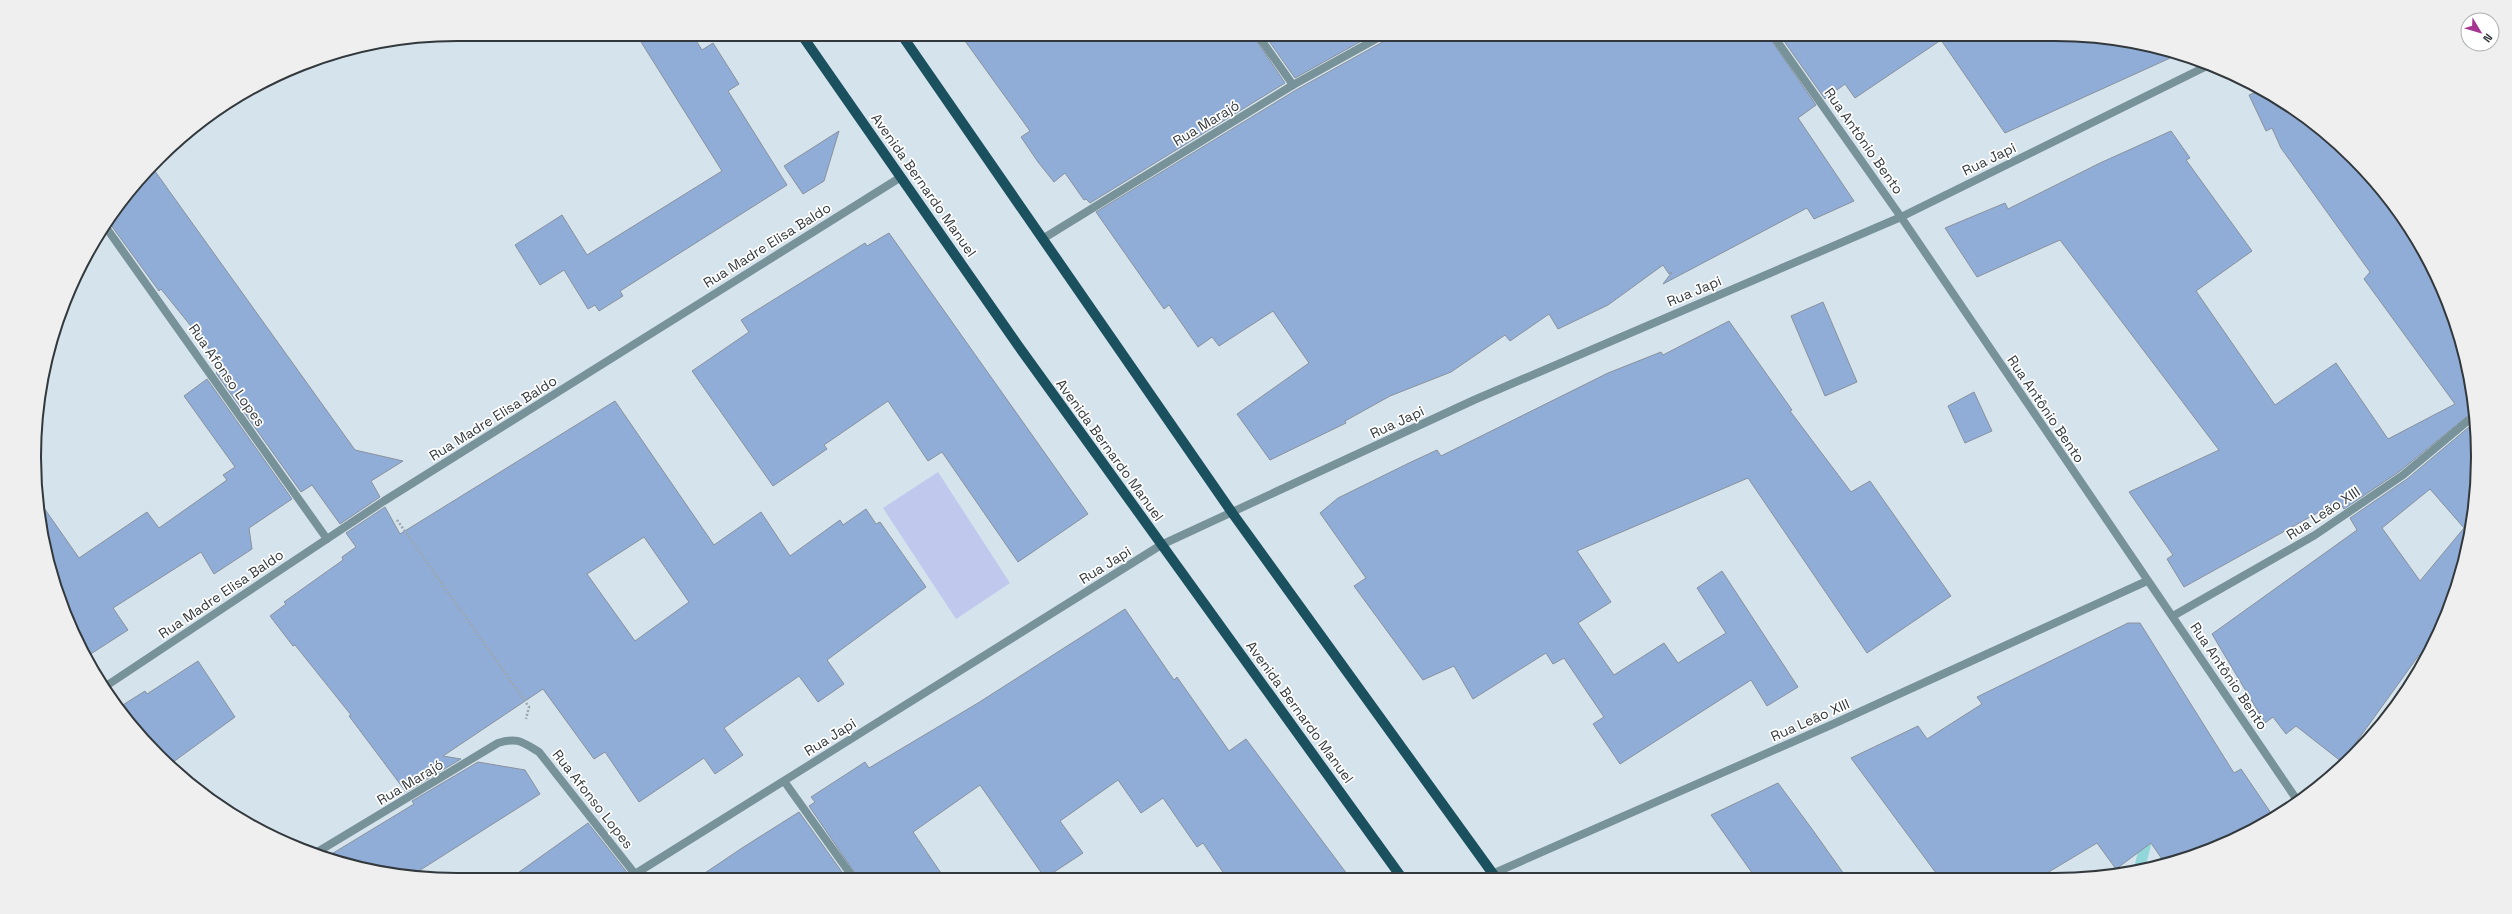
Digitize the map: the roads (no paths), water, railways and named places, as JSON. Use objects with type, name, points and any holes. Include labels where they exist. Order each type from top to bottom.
[{"type":"main road","name":"Avenida Bernardo Manuel","points":[[806,41],[1017,344],[1398,873]]},
{"type":"main road","points":[[906,41],[1044,238],[1233,514],[1493,873]]},
{"type":"street","points":[[1262,41],[1294,85]]},
{"type":"street","name":"Rua Marajó","points":[[1044,238],[1294,85],[1373,41]]},
{"type":"street","name":"Rua Antônio Bento","points":[[1777,41],[1902,217],[2147,581],[2295,797]]},
{"type":"street","name":"Rua Japi","points":[[643,873],[784,781],[1162,545],[1233,514],[1474,400],[1902,217],[2202,68]]},
{"type":"street","name":"Rua Madre Elisa Baldo","points":[[109,684],[384,501],[901,177]]},
{"type":"street","name":"Rua Afonso Lopes","points":[[108,231],[327,539]]},
{"type":"street","name":"Rua Leão XIII","points":[[2172,616],[2315,536],[2403,476],[2469,420]]},
{"type":"street","name":"Rua Leão XIII","points":[[1498,873],[1831,725],[2147,581]]},
{"type":"street","name":"Rua Marajó","points":[[321,850],[498,743],[511,739],[521,741]]},
{"type":"street","name":"Rua Afonso Lopes","points":[[521,741],[539,752],[634,873]]},
{"type":"street","points":[[784,781],[850,873]]},
{"type":"waterway","points":[[2141,864],[2148,835]]}]
